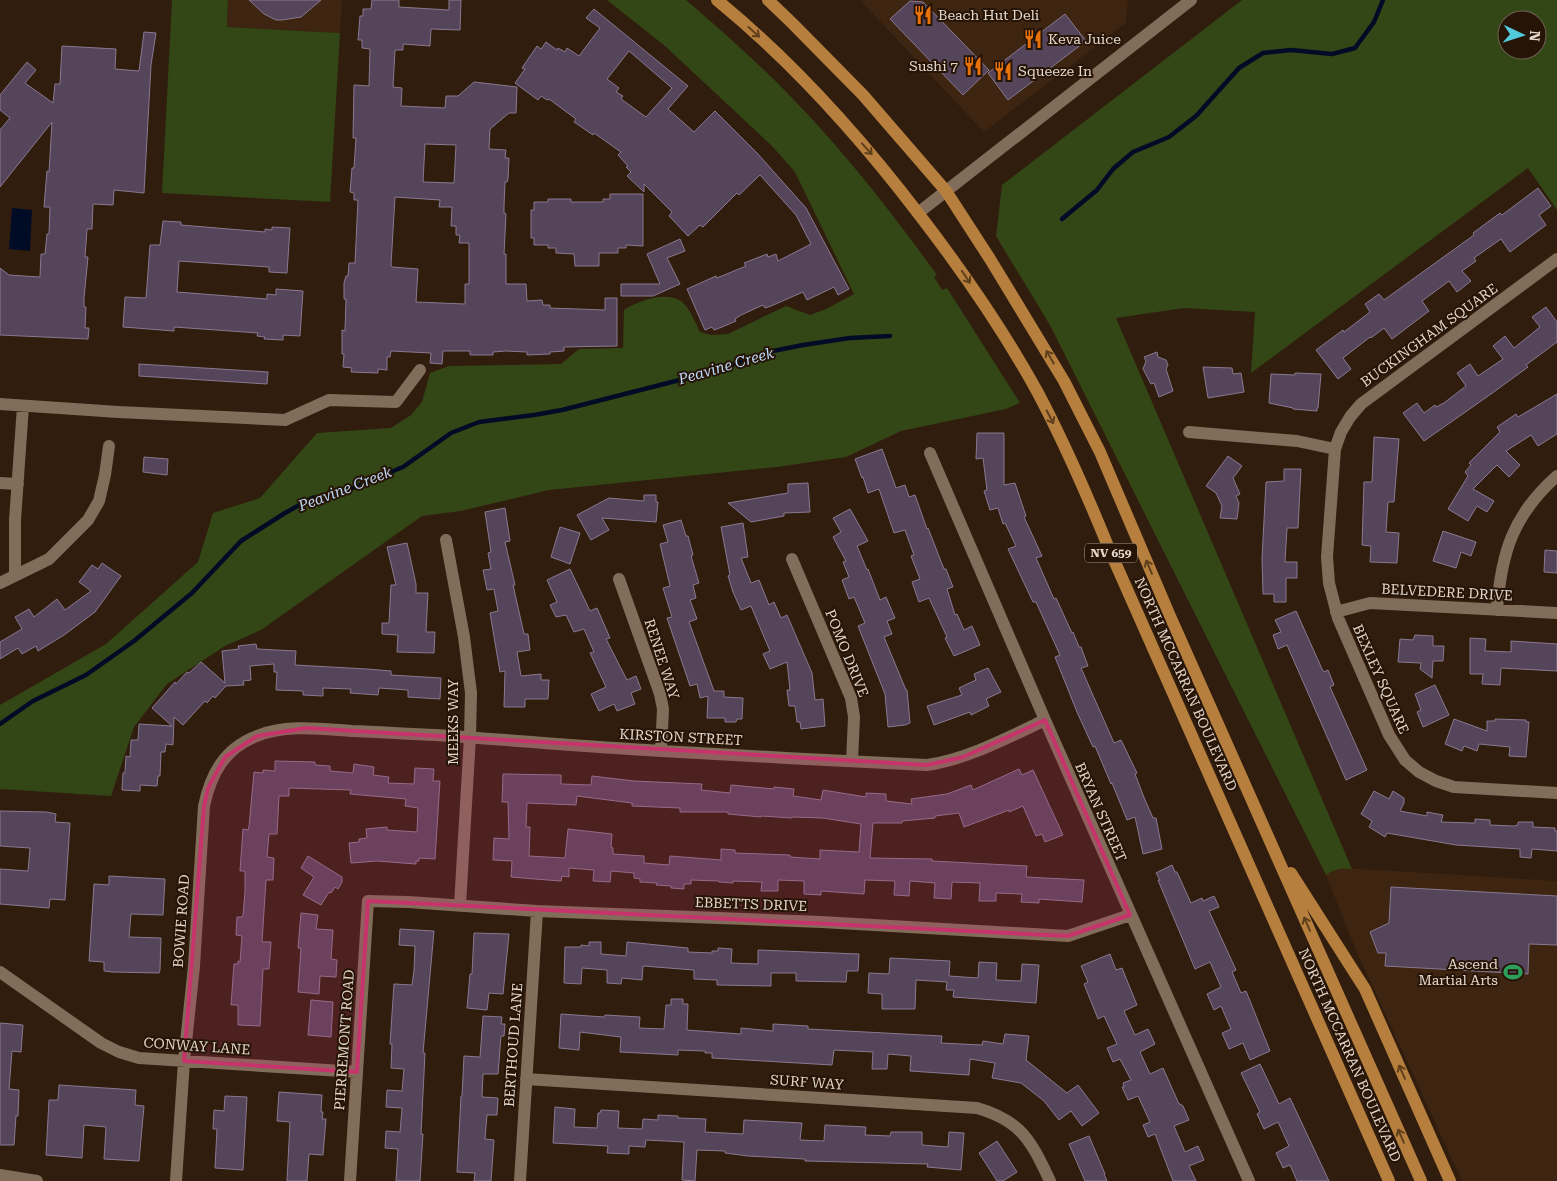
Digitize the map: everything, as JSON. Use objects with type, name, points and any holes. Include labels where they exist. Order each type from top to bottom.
[{"type":"main road","name":"NORTH MCCARRAN BOULEVARD","points":[[717,0],[778,54],[829,106],[882,165],[952,257],[997,323],[1038,393],[1078,473],[1110,551],[1389,1181]]},
{"type":"main road","name":"NORTH MCCARRAN BOULEVARD","points":[[768,0],[863,95],[946,191],[990,259],[1064,381],[1100,452],[1170,616],[1421,1181]]},
{"type":"main road","points":[[1269,839],[1365,989],[1450,1181]]},
{"type":"street","points":[[918,213],[1191,0]]},
{"type":"street","name":"BUCKINGHAM SQUARE","points":[[1335,449],[1341,432],[1361,404],[1557,259]]},
{"type":"street","points":[[0,404],[285,420],[329,400],[396,402],[420,370]]},
{"type":"street","points":[[15,576],[15,520],[24,406]]},
{"type":"street","points":[[1189,432],[1297,441],[1335,449]]},
{"type":"street","points":[[0,583],[49,559],[88,520],[99,502],[109,446]]},
{"type":"street","name":"BEXLEY SQUARE","points":[[1335,449],[1327,557],[1329,583],[1336,612],[1392,740],[1405,760],[1419,772],[1436,781],[1454,787],[1557,793]]},
{"type":"street","name":"BRYAN STREET","points":[[930,453],[1044,720],[1249,1181]]},
{"type":"street","points":[[1497,610],[1501,570],[1506,549],[1527,508],[1557,476]]},
{"type":"street","points":[[0,483],[18,484]]},
{"type":"street","name":"MEEKS WAY","points":[[446,540],[472,692],[460,905]]},
{"type":"street","name":"POMO DRIVE","points":[[792,559],[851,698],[854,717],[852,762]]},
{"type":"street","name":"RENEE WAY","points":[[620,579],[660,694],[663,709],[661,751]]},
{"type":"street","name":"BELVEDERE DRIVE","points":[[1336,612],[1370,603],[1557,613]]},
{"type":"street","name":"KIRSTON STREET","points":[[306,728],[470,737],[661,751],[927,765],[947,762],[1044,720]]},
{"type":"street","name":"BOWIE ROAD","points":[[176,1181],[184,1061],[194,966],[204,806],[208,788],[215,772],[225,757],[239,745],[257,736],[272,732],[306,728]]},
{"type":"street","name":"EBBETTS DRIVE","points":[[368,901],[537,911],[821,922],[1068,936],[1130,915]]},
{"type":"street","name":"PIERREMONT ROAD","points":[[350,1181],[368,901]]},
{"type":"street","name":"BERTHOUD LANE","points":[[520,1181],[537,911]]},
{"type":"street","name":"CONWAY LANE","points":[[0,972],[101,1043],[119,1052],[139,1058],[357,1072]]},
{"type":"street","name":"SURF WAY","points":[[526,1080],[977,1108],[994,1113],[1011,1122],[1025,1135],[1035,1149],[1050,1181]]},
{"type":"street","points":[[0,1175],[37,1181]]},
{"type":"highlighted area","points":[[1045,720],[1130,915],[1068,936],[368,901],[357,1072],[184,1061],[204,806],[208,788],[225,757],[257,736],[306,728],[927,765],[963,757]]},
{"type":"shaded area","points":[[228,0],[342,0],[340,33],[227,27]]},
{"type":"shaded area","points":[[860,0],[1128,0],[1126,23],[984,132]]},
{"type":"shaded area","points":[[1344,868],[1557,881],[1557,1181],[1462,1181],[1355,948],[1326,875],[1333,870]]},
{"type":"green space","points":[[172,0],[228,0],[227,27],[340,33],[330,202],[162,193]]},
{"type":"green space","points":[[607,0],[686,0],[769,75],[833,142],[904,230],[937,275],[934,277],[942,290],[947,288],[1020,403],[1006,409],[901,431],[846,457],[777,467],[549,490],[461,511],[422,516],[261,630],[225,646],[167,684],[134,727],[111,796],[0,789],[0,705],[106,644],[198,562],[213,513],[260,498],[317,433],[391,428],[411,415],[422,402],[430,373],[449,366],[561,364],[579,349],[623,348],[624,310],[652,298],[667,297],[681,301],[690,311],[700,332],[711,335],[728,334],[786,306],[810,315],[854,294],[795,172],[772,146],[665,46]]},
{"type":"green space","points":[[1242,0],[1557,0],[1557,210],[1528,168],[1251,373],[1255,312],[1184,308],[1116,318],[1352,869],[1338,869],[1326,875],[1051,327],[996,236],[1002,185]]},
{"type":"water","points":[[12,208],[32,210],[30,251],[9,249]]},
{"type":"building","points":[[249,0],[321,0],[301,17],[276,20],[264,14]]},
{"type":"building","points":[[372,0],[399,0],[399,7],[449,10],[449,0],[461,0],[460,30],[431,29],[430,46],[403,44],[403,50],[395,50],[393,87],[402,88],[401,106],[445,108],[446,96],[458,96],[474,82],[517,87],[516,113],[509,113],[490,129],[489,149],[506,150],[505,158],[509,158],[504,206],[504,213],[506,214],[504,254],[506,254],[506,284],[526,284],[527,301],[542,300],[543,305],[550,305],[550,308],[605,310],[605,298],[617,298],[617,346],[564,347],[564,351],[527,355],[527,352],[506,351],[493,352],[493,355],[470,355],[470,351],[443,351],[442,364],[430,363],[431,353],[391,351],[390,357],[387,357],[387,370],[378,369],[378,373],[351,372],[352,368],[343,367],[342,330],[345,331],[346,299],[344,299],[344,283],[346,276],[348,276],[349,263],[355,263],[358,200],[354,200],[354,193],[350,192],[356,138],[353,138],[354,85],[369,86],[370,49],[362,48],[362,40],[358,40],[360,16],[363,16],[363,9],[371,9]],"holes":[[[425,144],[456,145],[454,183],[423,182]],[[395,197],[440,200],[439,207],[452,207],[451,226],[456,226],[456,235],[460,235],[459,243],[469,243],[469,284],[465,284],[465,304],[416,302],[418,269],[392,267]]]},
{"type":"building","points":[[910,1],[923,2],[989,70],[963,95],[890,19]]},
{"type":"building","points":[[594,9],[688,86],[668,109],[694,132],[715,111],[757,153],[806,208],[849,289],[838,295],[834,287],[807,300],[803,292],[765,308],[763,305],[741,315],[735,319],[736,321],[722,327],[714,330],[712,327],[705,330],[687,289],[716,276],[717,278],[746,266],[744,263],[767,254],[768,257],[776,254],[778,261],[811,244],[796,215],[760,175],[739,195],[737,193],[703,227],[700,225],[688,236],[669,216],[672,212],[644,184],[644,192],[627,176],[631,172],[618,155],[621,152],[574,122],[576,119],[549,99],[547,100],[541,96],[538,100],[515,83],[525,69],[522,68],[537,46],[541,49],[546,42],[557,50],[558,48],[565,52],[567,48],[579,56],[600,28],[586,18]],"holes":[[[629,51],[672,88],[646,117],[621,99],[623,96],[616,92],[619,88],[607,79]]]},
{"type":"building","points":[[1065,14],[1086,41],[1008,100],[988,73]]},
{"type":"building","points":[[144,32],[156,33],[151,65],[144,193],[114,190],[113,205],[93,204],[92,229],[87,229],[85,257],[88,257],[84,307],[86,307],[85,328],[89,328],[88,339],[0,335],[0,268],[9,275],[40,277],[41,254],[45,254],[47,234],[49,234],[50,207],[44,207],[47,171],[49,172],[52,122],[0,187],[0,130],[10,118],[0,110],[0,95],[27,62],[36,70],[25,83],[53,103],[55,84],[60,84],[62,46],[116,49],[115,69],[139,71]]},
{"type":"building","points":[[1538,188],[1551,206],[1539,215],[1546,225],[1510,252],[1501,239],[1474,258],[1476,261],[1462,271],[1471,281],[1457,292],[1449,281],[1422,301],[1429,311],[1392,339],[1384,328],[1370,337],[1343,358],[1351,369],[1338,379],[1316,350],[1370,312],[1365,304],[1379,294],[1384,300],[1474,235],[1473,233],[1500,213],[1502,215]]},
{"type":"building","points":[[610,194],[643,194],[643,246],[626,245],[626,248],[618,248],[618,253],[599,253],[599,266],[575,266],[574,254],[556,253],[556,248],[548,248],[548,245],[534,245],[534,238],[531,238],[531,210],[534,210],[534,202],[548,202],[548,199],[571,199],[571,202],[603,202],[603,199],[610,199]]},
{"type":"building","points":[[163,221],[181,222],[181,225],[265,232],[265,229],[272,230],[272,227],[290,228],[287,273],[269,272],[269,267],[179,261],[177,292],[267,299],[267,294],[276,295],[276,289],[303,291],[300,336],[283,335],[283,340],[264,339],[265,337],[257,336],[258,333],[174,327],[174,331],[123,327],[125,297],[146,298],[150,245],[160,245]]},
{"type":"building","points":[[680,239],[685,251],[667,258],[680,284],[653,296],[621,296],[621,284],[660,284],[647,254]]},
{"type":"building","points":[[1546,307],[1557,322],[1557,342],[1526,365],[1528,367],[1424,441],[1403,413],[1417,403],[1424,413],[1435,405],[1436,407],[1444,403],[1466,386],[1457,373],[1470,364],[1478,376],[1503,359],[1493,346],[1505,336],[1514,348],[1540,327],[1532,317]]},
{"type":"building","points":[[1157,352],[1158,357],[1166,360],[1168,365],[1166,369],[1173,391],[1159,397],[1154,383],[1151,384],[1143,369],[1146,361],[1144,357]]},
{"type":"building","points":[[139,364],[268,372],[267,384],[139,376]]},
{"type":"building","points":[[1203,367],[1232,368],[1233,374],[1241,373],[1244,392],[1208,398]]},
{"type":"building","points":[[1295,373],[1321,374],[1317,411],[1293,409],[1269,403],[1271,374],[1295,375]]},
{"type":"building","points":[[1557,394],[1557,434],[1538,446],[1531,435],[1506,451],[1520,465],[1509,477],[1497,465],[1473,489],[1494,501],[1487,512],[1477,506],[1468,521],[1448,509],[1468,476],[1465,472],[1471,465],[1469,463],[1500,432],[1497,427],[1516,414],[1518,417]]},
{"type":"building","points":[[977,433],[1004,433],[1004,485],[1015,483],[1026,516],[1024,517],[1042,556],[1036,558],[1054,599],[1056,598],[1079,647],[1081,647],[1088,666],[1081,668],[1114,743],[1121,740],[1137,773],[1135,774],[1145,800],[1153,818],[1156,818],[1162,849],[1143,854],[1135,817],[1127,820],[1095,746],[1093,747],[1077,712],[1055,657],[1060,655],[1036,602],[1033,602],[1008,549],[1016,546],[1005,523],[1003,524],[998,508],[990,510],[984,491],[987,490],[983,458],[976,459]]},
{"type":"building","points":[[1374,437],[1399,439],[1394,502],[1388,502],[1386,532],[1399,533],[1397,563],[1370,562],[1371,546],[1362,545],[1364,482],[1372,482]]},
{"type":"building","points":[[882,449],[896,488],[905,485],[909,497],[915,495],[927,529],[953,587],[947,589],[955,615],[957,614],[964,630],[972,626],[980,645],[954,656],[929,598],[919,602],[912,582],[920,579],[911,556],[914,555],[905,530],[894,533],[879,489],[868,493],[855,459]]},
{"type":"building","points":[[1228,456],[1242,466],[1233,478],[1240,494],[1236,496],[1239,503],[1237,519],[1220,518],[1222,506],[1216,493],[1206,486]]},
{"type":"building","points":[[144,457],[168,459],[167,475],[143,472]]},
{"type":"building","points":[[1284,469],[1301,469],[1298,528],[1287,528],[1285,562],[1297,562],[1297,578],[1286,578],[1286,602],[1274,602],[1274,594],[1263,594],[1262,559],[1266,482],[1284,481]]},
{"type":"building","points":[[808,483],[810,512],[784,513],[784,516],[751,522],[728,503],[788,493],[788,484]]},
{"type":"building","points":[[644,495],[656,495],[656,502],[658,502],[656,522],[602,518],[609,530],[591,540],[577,515],[609,498],[644,501]]},
{"type":"building","points":[[505,508],[510,541],[505,542],[524,634],[528,634],[530,650],[517,652],[521,676],[541,674],[541,680],[549,680],[548,699],[525,699],[525,707],[504,707],[505,671],[500,672],[490,613],[498,611],[494,589],[487,590],[483,570],[491,569],[488,553],[491,552],[485,512]]},
{"type":"building","points":[[850,509],[868,541],[857,546],[880,600],[886,597],[895,618],[887,621],[892,634],[884,637],[907,690],[910,723],[905,725],[888,727],[885,694],[858,626],[865,623],[854,597],[849,599],[842,580],[849,577],[843,562],[846,561],[833,537],[841,532],[833,518]]},
{"type":"building","points":[[681,520],[686,536],[688,536],[693,555],[691,556],[699,583],[693,585],[696,598],[690,600],[697,619],[689,622],[714,691],[724,691],[724,697],[743,698],[742,719],[737,719],[736,722],[725,722],[725,718],[707,718],[708,696],[700,698],[697,684],[690,686],[667,618],[672,617],[663,588],[670,586],[660,544],[668,542],[663,525]]},
{"type":"building","points":[[743,523],[748,557],[741,558],[751,583],[759,580],[769,605],[774,602],[781,618],[787,615],[812,673],[815,700],[823,699],[825,726],[801,729],[800,722],[797,722],[795,706],[789,706],[787,690],[790,690],[787,662],[770,669],[763,654],[770,651],[751,606],[741,610],[733,592],[728,576],[730,575],[721,527]]},
{"type":"building","points":[[560,527],[580,533],[570,564],[551,557]]},
{"type":"building","points":[[1443,531],[1476,542],[1471,556],[1461,552],[1456,568],[1433,561]]},
{"type":"building","points":[[407,543],[416,584],[416,593],[428,593],[426,632],[435,632],[434,653],[397,652],[398,635],[382,634],[382,623],[389,623],[391,585],[396,585],[387,547]]},
{"type":"building","points":[[1545,550],[1557,551],[1557,573],[1544,572]]},
{"type":"building","points":[[102,563],[121,576],[95,612],[38,651],[36,646],[22,654],[18,648],[0,659],[0,642],[22,629],[15,617],[29,609],[34,617],[57,599],[65,610],[91,591],[79,582],[92,565],[98,569]]},
{"type":"building","points":[[570,569],[590,611],[597,608],[610,638],[606,639],[627,680],[636,676],[641,689],[631,693],[635,704],[617,711],[614,704],[599,711],[591,694],[606,687],[590,653],[594,652],[584,629],[574,632],[566,615],[556,617],[550,605],[557,602],[547,580]]},
{"type":"building","points":[[1296,611],[1322,669],[1324,672],[1328,670],[1334,685],[1330,687],[1367,770],[1346,780],[1287,645],[1278,649],[1273,635],[1281,632],[1275,620]]},
{"type":"building","points":[[1415,635],[1433,636],[1433,646],[1444,646],[1443,661],[1433,661],[1432,678],[1420,669],[1421,663],[1398,662],[1400,639],[1413,640]]},
{"type":"building","points":[[1470,638],[1486,639],[1485,651],[1511,652],[1511,641],[1557,644],[1557,671],[1501,668],[1500,685],[1482,684],[1483,674],[1470,674]]},
{"type":"building","points":[[256,644],[257,649],[296,651],[295,665],[391,671],[391,675],[441,678],[440,699],[408,697],[408,690],[379,688],[378,695],[350,693],[351,689],[323,688],[323,696],[303,695],[303,691],[276,690],[277,672],[274,672],[274,664],[250,666],[251,680],[243,681],[244,685],[226,686],[215,698],[213,696],[207,703],[205,701],[183,725],[174,717],[173,745],[166,744],[165,752],[161,752],[160,776],[158,776],[157,786],[140,785],[140,791],[122,790],[126,756],[130,757],[131,740],[138,740],[139,724],[172,726],[152,708],[175,682],[176,684],[187,672],[189,673],[201,662],[225,683],[222,651],[239,649],[238,646]]},
{"type":"building","points":[[988,668],[1001,692],[986,699],[989,706],[971,715],[970,712],[934,725],[927,706],[962,695],[959,688],[976,680],[974,674]]},
{"type":"building","points":[[1435,685],[1449,715],[1423,727],[1417,712],[1421,710],[1415,694]]},
{"type":"building","points":[[1454,719],[1487,731],[1487,721],[1495,721],[1495,719],[1526,720],[1526,722],[1529,722],[1526,757],[1509,756],[1510,747],[1479,744],[1477,751],[1464,746],[1462,751],[1445,744]]},
{"type":"building","points":[[275,761],[315,762],[315,765],[330,766],[330,771],[353,773],[354,764],[374,767],[373,775],[389,777],[388,783],[414,784],[415,768],[434,769],[433,781],[440,781],[435,859],[419,858],[416,864],[377,861],[351,863],[349,843],[359,842],[359,839],[367,838],[366,829],[387,827],[387,830],[417,832],[418,808],[405,806],[406,799],[350,794],[351,790],[289,788],[289,796],[279,796],[277,834],[269,834],[267,857],[274,858],[273,880],[266,880],[262,942],[271,942],[269,969],[263,969],[260,1026],[238,1025],[238,1005],[231,1005],[234,964],[238,964],[238,961],[240,962],[242,936],[236,935],[237,917],[242,917],[243,915],[245,892],[245,871],[240,871],[243,829],[248,830],[249,827],[254,772],[263,773],[263,770],[275,771]]},
{"type":"building","points":[[1019,769],[1022,775],[1033,770],[1063,835],[1045,842],[1042,834],[1036,836],[1023,806],[964,827],[959,813],[935,816],[935,818],[902,821],[902,823],[873,823],[870,858],[932,859],[932,861],[1027,866],[1026,877],[1084,880],[1082,902],[1039,899],[1039,903],[1021,902],[1022,894],[996,893],[996,901],[979,901],[980,883],[952,882],[951,899],[934,898],[935,883],[910,881],[909,896],[894,895],[895,881],[865,880],[864,894],[821,891],[821,895],[804,894],[804,881],[778,880],[778,891],[761,891],[762,882],[733,881],[733,883],[691,880],[691,884],[684,884],[684,889],[656,885],[657,883],[640,882],[640,879],[634,878],[634,873],[611,871],[610,882],[593,881],[594,870],[569,868],[569,877],[562,876],[561,881],[511,877],[512,861],[493,860],[494,838],[509,839],[508,802],[502,802],[503,774],[561,775],[561,784],[591,785],[592,776],[634,781],[702,784],[701,790],[730,793],[731,785],[774,789],[774,787],[794,789],[793,796],[821,800],[823,790],[866,797],[866,793],[886,794],[886,801],[912,804],[911,799],[947,794],[971,785],[973,790]],"holes":[[[577,796],[632,803],[632,806],[680,808],[680,812],[728,812],[728,814],[761,817],[823,818],[861,824],[859,852],[820,850],[820,859],[790,857],[790,855],[735,853],[735,850],[721,849],[721,860],[670,856],[669,865],[644,863],[644,856],[613,854],[613,848],[611,847],[612,834],[568,829],[565,858],[529,856],[530,827],[526,827],[527,803],[576,805]]]},
{"type":"building","points":[[1374,791],[1389,799],[1393,791],[1404,798],[1400,811],[1427,816],[1427,812],[1443,815],[1441,822],[1475,823],[1475,819],[1490,820],[1490,825],[1514,826],[1518,825],[1518,822],[1533,822],[1533,827],[1555,828],[1555,831],[1557,831],[1557,851],[1532,849],[1531,858],[1520,857],[1520,849],[1456,845],[1387,833],[1385,837],[1369,827],[1372,821],[1361,814]]},
{"type":"building","points":[[0,811],[47,812],[56,814],[55,822],[70,823],[65,900],[50,899],[49,908],[0,904],[0,869],[28,871],[30,848],[0,846]]},
{"type":"building","points":[[308,856],[342,877],[342,882],[338,889],[335,887],[331,893],[329,892],[321,905],[303,895],[314,877],[301,868]]},
{"type":"building","points":[[1172,865],[1191,903],[1202,898],[1203,901],[1214,896],[1219,907],[1209,911],[1236,970],[1232,972],[1241,993],[1246,991],[1270,1051],[1250,1060],[1243,1043],[1229,1049],[1222,1033],[1231,1029],[1221,1006],[1214,1010],[1207,994],[1221,987],[1210,962],[1195,969],[1158,880],[1160,880],[1156,873]]},
{"type":"building","points":[[109,876],[165,879],[163,915],[131,914],[129,937],[161,938],[159,973],[104,971],[104,962],[89,961],[94,884],[109,885]]},
{"type":"building","points":[[1391,887],[1557,896],[1557,945],[1529,944],[1528,974],[1385,966],[1386,953],[1378,953],[1370,932],[1389,923]]},
{"type":"building","points":[[301,913],[318,915],[316,929],[333,930],[331,959],[337,960],[336,977],[320,976],[319,994],[298,992],[301,948],[298,948]]},
{"type":"building","points":[[400,929],[434,931],[423,1053],[425,1053],[420,1181],[396,1181],[398,1149],[385,1148],[386,1131],[400,1132],[402,1108],[386,1107],[387,1090],[402,1091],[404,1069],[391,1068],[392,1044],[390,1044],[394,984],[412,985],[414,970],[415,946],[399,945]]},
{"type":"building","points":[[474,933],[509,934],[503,994],[489,993],[487,1010],[467,1008],[470,974],[472,974]]},
{"type":"building","points":[[589,942],[601,942],[601,954],[626,956],[627,942],[688,948],[688,952],[712,953],[712,951],[718,951],[718,948],[732,949],[731,963],[758,964],[758,950],[859,954],[858,971],[847,971],[846,982],[796,981],[796,973],[771,973],[771,986],[717,985],[717,980],[694,979],[694,970],[643,966],[642,980],[622,978],[621,984],[607,983],[607,970],[582,968],[581,984],[564,983],[565,947],[589,946]]},
{"type":"building","points":[[1110,954],[1116,970],[1122,968],[1137,1005],[1124,1011],[1135,1035],[1148,1029],[1155,1044],[1140,1052],[1150,1074],[1163,1068],[1179,1104],[1183,1106],[1189,1120],[1174,1126],[1185,1152],[1198,1146],[1204,1160],[1189,1166],[1196,1181],[1173,1181],[1155,1134],[1148,1137],[1143,1125],[1150,1122],[1138,1096],[1128,1100],[1122,1087],[1124,1087],[1123,1083],[1131,1080],[1120,1059],[1113,1062],[1107,1048],[1117,1044],[1104,1016],[1098,1019],[1084,984],[1088,982],[1081,966]]},
{"type":"building","points":[[890,958],[950,961],[949,976],[978,978],[979,962],[997,963],[996,980],[1021,981],[1022,964],[1039,965],[1036,1003],[953,997],[954,990],[946,990],[947,982],[916,980],[915,1009],[882,1009],[882,994],[868,993],[869,973],[889,974]]},
{"type":"building","points":[[671,999],[683,999],[683,1004],[688,1004],[687,1030],[741,1034],[741,1028],[773,1031],[773,1024],[808,1026],[808,1029],[942,1036],[941,1043],[982,1045],[983,1041],[1003,1044],[1005,1034],[1029,1036],[1026,1060],[1067,1093],[1078,1085],[1099,1113],[1082,1126],[1071,1111],[1059,1120],[1044,1101],[1021,1083],[992,1078],[995,1063],[970,1059],[969,1075],[910,1071],[911,1056],[888,1054],[887,1069],[872,1069],[873,1052],[834,1050],[832,1065],[712,1058],[712,1053],[705,1053],[705,1051],[678,1050],[678,1055],[620,1052],[621,1037],[580,1032],[579,1050],[559,1048],[561,1014],[640,1017],[639,1028],[664,1029],[666,1005],[671,1005]]},
{"type":"building","points":[[311,1000],[333,1002],[331,1037],[308,1035]]},
{"type":"building","points":[[483,1016],[502,1017],[501,1024],[505,1024],[504,1036],[501,1036],[498,1074],[483,1074],[482,1097],[498,1098],[497,1115],[487,1115],[485,1139],[494,1140],[491,1181],[474,1181],[475,1173],[457,1172],[461,1096],[464,1056],[480,1057]]},
{"type":"building","points":[[0,1023],[23,1025],[21,1052],[12,1051],[9,1089],[19,1090],[14,1145],[0,1145]]},
{"type":"building","points":[[1260,1064],[1279,1104],[1290,1098],[1329,1181],[1297,1181],[1290,1165],[1283,1168],[1276,1153],[1289,1146],[1278,1122],[1264,1129],[1257,1114],[1260,1112],[1241,1073]]},
{"type":"building","points":[[59,1085],[136,1090],[135,1105],[144,1106],[139,1161],[104,1159],[106,1127],[84,1125],[82,1158],[46,1155],[49,1100],[58,1100]]},
{"type":"building","points":[[279,1092],[322,1095],[322,1119],[326,1119],[323,1155],[309,1154],[307,1181],[287,1181],[290,1122],[277,1121]]},
{"type":"building","points":[[225,1096],[247,1097],[243,1170],[215,1168],[217,1129],[213,1129],[214,1110],[224,1111]]},
{"type":"building","points":[[555,1107],[575,1109],[574,1127],[597,1128],[598,1113],[601,1110],[619,1111],[618,1128],[642,1129],[643,1119],[658,1120],[658,1115],[706,1119],[705,1132],[743,1134],[744,1120],[802,1123],[800,1140],[824,1141],[825,1125],[866,1127],[865,1135],[890,1136],[891,1132],[922,1132],[922,1145],[948,1147],[949,1132],[964,1133],[961,1170],[927,1167],[928,1164],[805,1161],[805,1159],[748,1156],[725,1153],[725,1151],[697,1150],[695,1181],[682,1180],[684,1142],[646,1140],[645,1147],[629,1146],[629,1154],[607,1153],[608,1146],[553,1143]]},
{"type":"building","points":[[1089,1136],[1107,1181],[1085,1181],[1069,1144]]},
{"type":"building","points":[[997,1141],[1017,1172],[1003,1181],[997,1181],[979,1153]]},
{"type":"waterway","name":"Peavine Creek","points":[[1062,219],[1097,190],[1113,169],[1133,152],[1169,137],[1196,116],[1239,68],[1263,53],[1291,50],[1332,54],[1355,48],[1374,22],[1383,0]]},
{"type":"waterway","name":"Peavine Creek","points":[[0,724],[33,701],[86,675],[134,641],[192,593],[241,541],[312,498],[341,493],[403,467],[451,433],[479,422],[562,410],[711,372],[768,352],[850,338],[890,336]]},
{"type":"place","name":"Beach Hut Deli","points":[[923,15]]},
{"type":"place","name":"Keva Juice","points":[[1033,39]]},
{"type":"place","name":"Sushi 7","points":[[973,66]]},
{"type":"place","name":"Squeeze In","points":[[1003,71]]},
{"type":"place","name":"Ascend Martial Arts","points":[[1513,972]]}]
